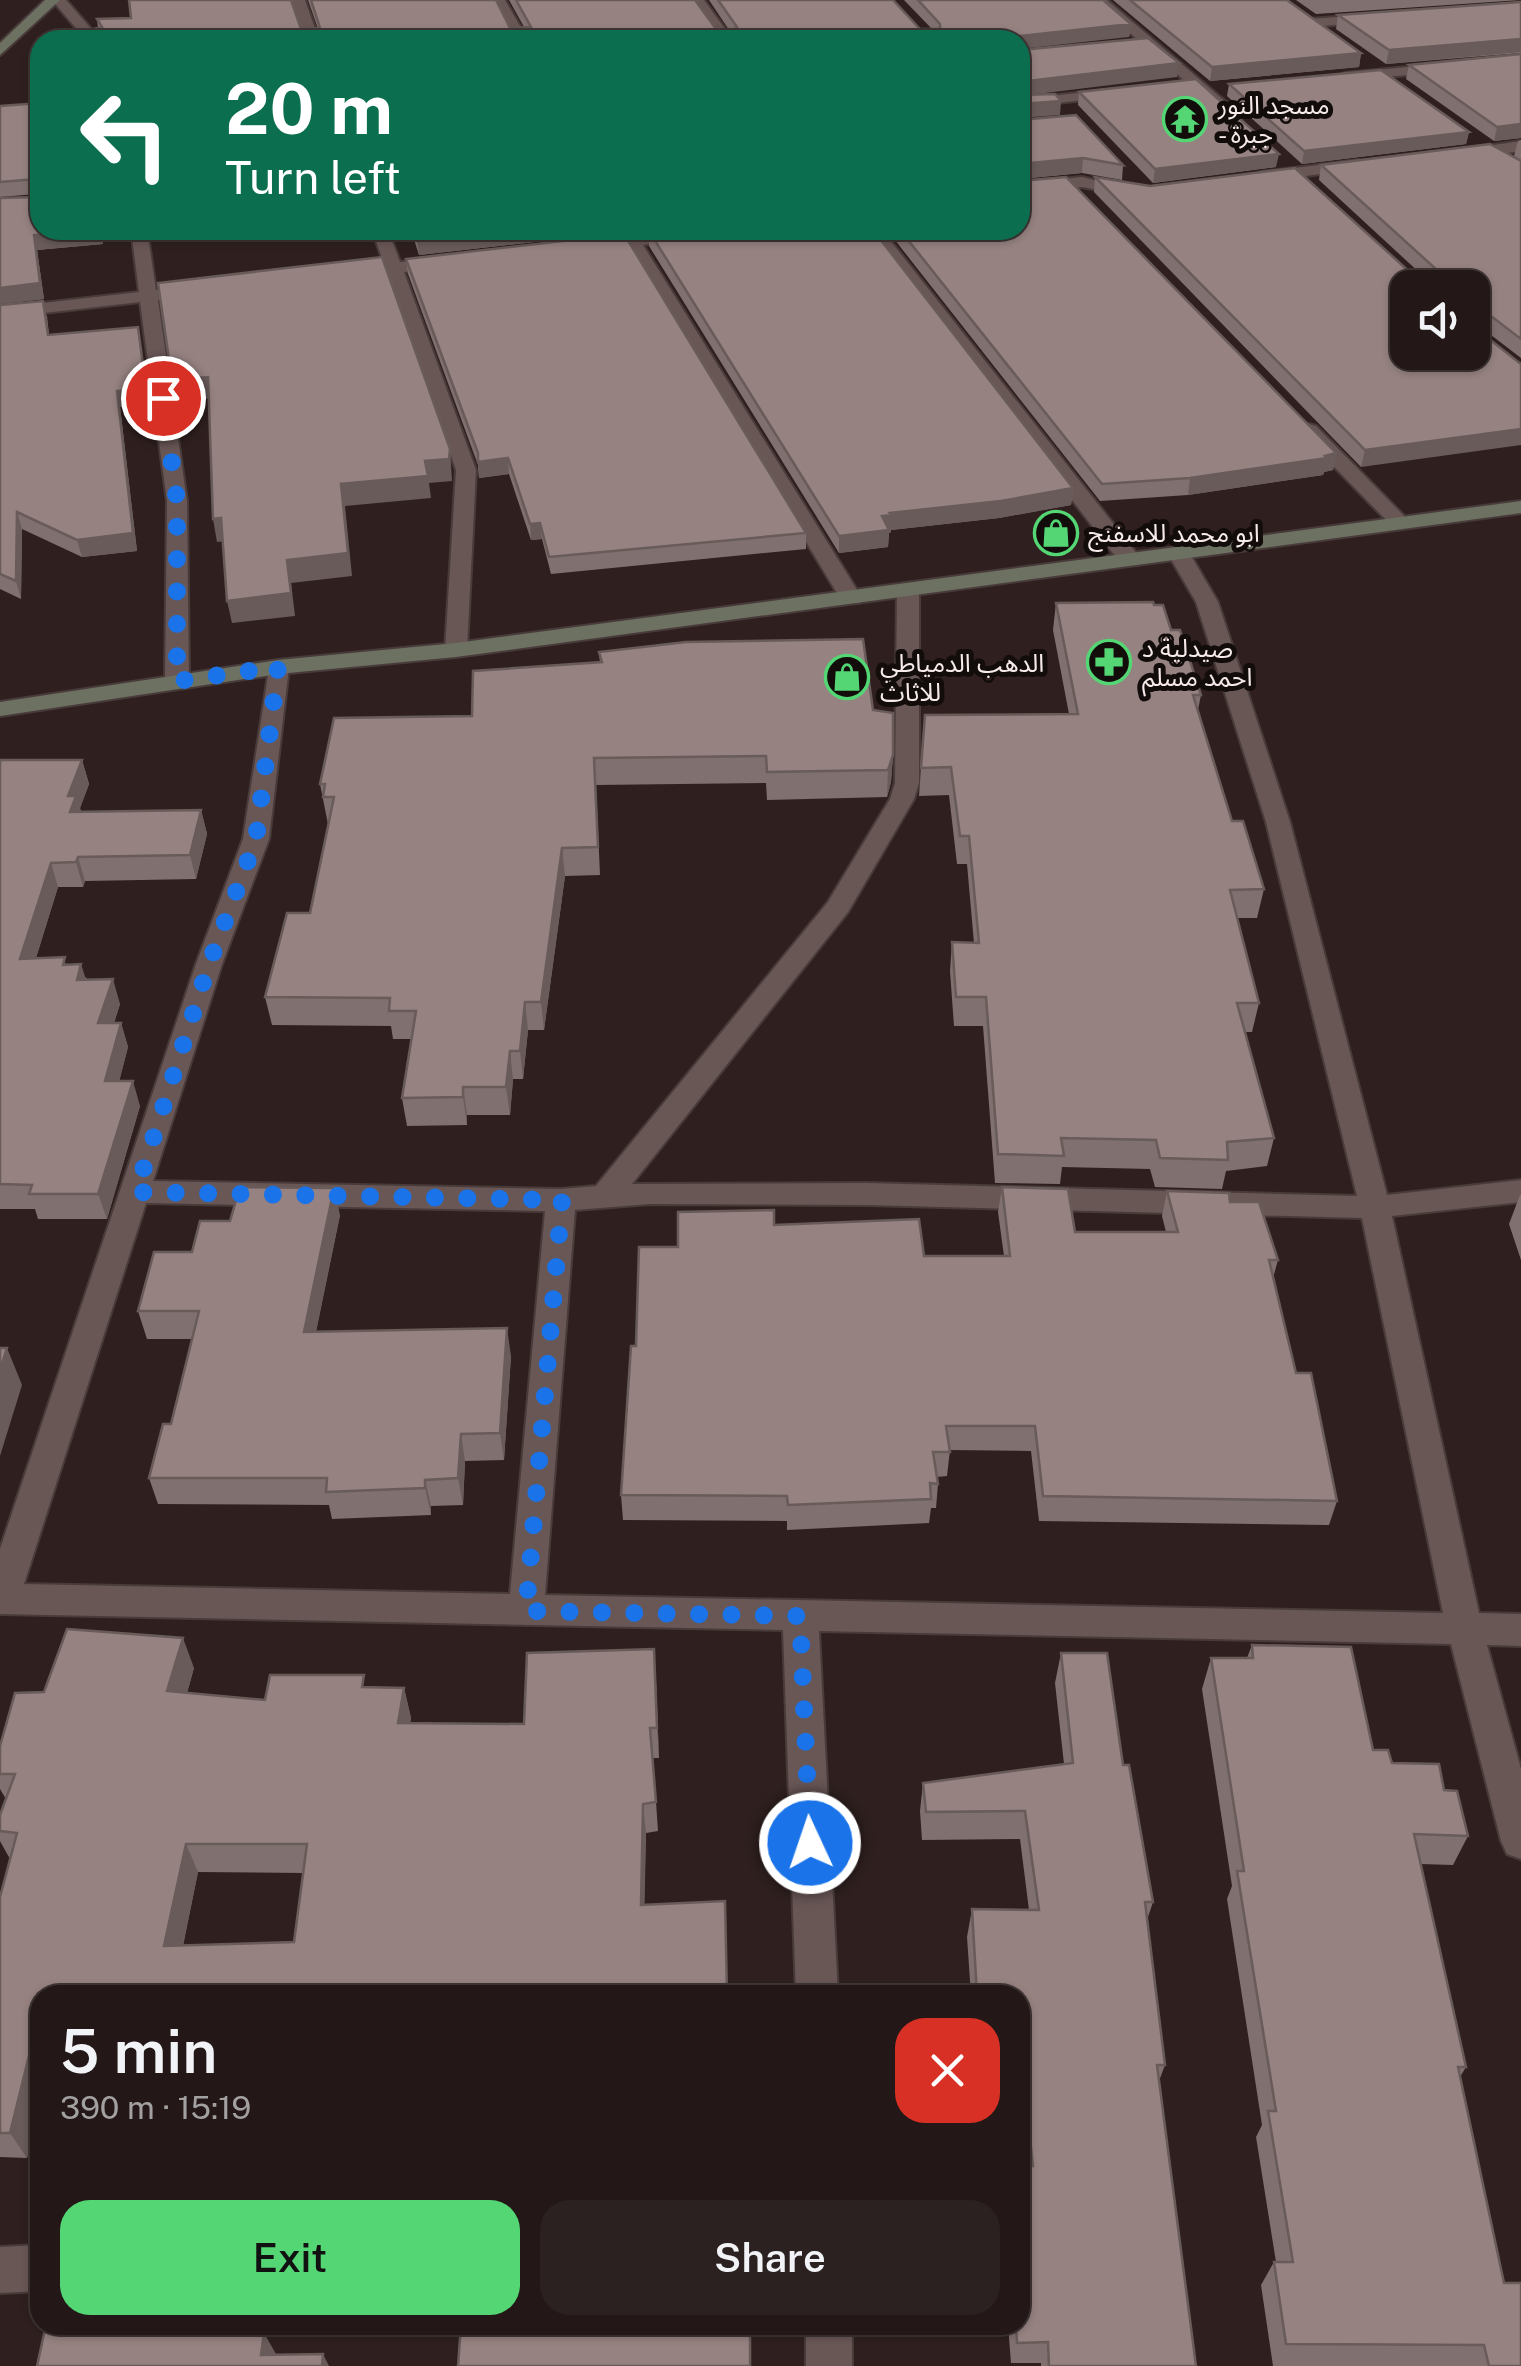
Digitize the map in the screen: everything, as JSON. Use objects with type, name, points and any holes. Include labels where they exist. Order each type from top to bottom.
[{"type":"street","points":[[0,50],[56,0],[84,30]]},
{"type":"street","points":[[298,0],[308,30]]},
{"type":"street","points":[[498,0],[515,30]]},
{"type":"street","points":[[697,0],[719,30]]},
{"type":"street","points":[[1099,0],[1234,118]]},
{"type":"street","points":[[1295,12],[1339,43]]},
{"type":"street","points":[[1310,23],[1387,17]]},
{"type":"street","points":[[1132,45],[1150,43]]},
{"type":"street","points":[[1323,79],[1521,60]]},
{"type":"street","points":[[1367,63],[1397,84]]},
{"type":"street","points":[[1178,86],[1225,88]]},
{"type":"street","points":[[1030,103],[1064,105],[1138,90]]},
{"type":"street","points":[[1477,140],[1500,156]]},
{"type":"street","points":[[1438,157],[1500,156],[1521,146]]},
{"type":"street","points":[[1278,159],[1307,186]]},
{"type":"street","points":[[1236,180],[1383,163]]},
{"type":"street","points":[[1030,187],[1069,182],[1148,192],[1134,178]]},
{"type":"street","points":[[1069,182],[1096,211]]},
{"type":"street","points":[[140,240],[177,501],[177,681]]},
{"type":"street","points":[[384,240],[466,470],[456,650]]},
{"type":"street","points":[[574,248],[611,240]]},
{"type":"street","points":[[631,240],[851,598]]},
{"type":"street","points":[[881,240],[1130,560]]},
{"type":"street","points":[[320,276],[475,260]]},
{"type":"street","points":[[0,313],[225,287]]},
{"type":"street","points":[[1290,410],[1401,524]]},
{"type":"street","points":[[0,709],[278,667],[456,650],[1521,507]]},
{"type":"street","points":[[1179,554],[1207,602],[1278,822],[1374,1207],[1465,1630],[1521,1841]]},
{"type":"street","points":[[606,1195],[839,906],[902,799],[908,783],[908,590]]},
{"type":"street","points":[[278,667],[256,839],[209,964],[1,1599],[1521,1630]]},
{"type":"street","points":[[136,1192],[562,1200],[606,1195],[867,1194],[1374,1207],[1521,1190]]},
{"type":"street","points":[[526,1611],[562,1200]]},
{"type":"street","points":[[800,1616],[817,1985]]},
{"type":"street","points":[[0,2270],[30,2268]]},
{"type":"street","points":[[829,2335],[829,2366]]},
{"type":"building","points":[[129,0],[291,0],[301,29],[320,28],[311,0],[496,0],[510,28],[531,27],[516,0],[695,0],[716,29],[733,30],[89,30],[102,27],[97,19],[131,18]]},
{"type":"building","points":[[718,0],[893,0],[920,29],[940,29],[940,24],[918,0],[1103,0],[1131,24],[1030,35],[1030,30],[733,30],[737,27]]},
{"type":"building","points":[[1130,0],[1287,0],[1361,53],[1212,67]]},
{"type":"building","points":[[1521,2],[1521,39],[1389,50],[1338,15]]},
{"type":"building","points":[[1148,38],[1179,63],[1030,81],[1030,49]]},
{"type":"building","points":[[1521,54],[1521,124],[1497,127],[1409,65]]},
{"type":"building","points":[[1381,70],[1469,132],[1304,151],[1229,84]]},
{"type":"building","points":[[1196,79],[1279,154],[1155,169],[1079,92]]},
{"type":"building","points":[[1055,94],[1061,101],[1030,103],[1030,95]]},
{"type":"building","points":[[30,104],[30,180],[0,182],[0,106]]},
{"type":"building","points":[[1076,115],[1123,165],[1083,158],[1030,163],[1030,119]]},
{"type":"building","points":[[1490,144],[1521,161],[1521,339],[1490,315],[1490,270],[1437,270],[1321,165]]},
{"type":"building","points":[[1295,168],[1407,270],[1390,270],[1390,370],[1490,370],[1490,340],[1521,364],[1521,429],[1365,450],[1095,177],[1150,186]]},
{"type":"building","points":[[1066,177],[1336,453],[1327,458],[1190,478],[1102,484],[908,240],[1030,240],[1030,180]]},
{"type":"building","points":[[30,197],[30,240],[35,240],[40,283],[0,288],[0,198]]},
{"type":"building","points":[[572,240],[628,240],[806,533],[549,557],[540,523],[530,524],[508,458],[478,462],[478,453],[406,259]]},
{"type":"building","points":[[655,240],[881,240],[1073,488],[1001,501],[890,513],[882,516],[889,530],[839,536]]},
{"type":"building","points":[[382,257],[450,449],[449,459],[425,461],[428,476],[341,484],[348,553],[287,560],[291,593],[227,601],[221,518],[213,519],[208,377],[172,380],[158,283]]},
{"type":"building","points":[[43,301],[48,335],[138,327],[146,388],[117,391],[133,533],[77,540],[17,512],[16,581],[0,574],[0,305]]},
{"type":"building","points":[[1056,603],[1163,605],[1171,630],[1180,630],[1201,695],[1193,695],[1232,821],[1243,821],[1264,889],[1230,890],[1259,1003],[1237,1003],[1274,1138],[1227,1142],[1228,1160],[1160,1158],[1156,1140],[1061,1138],[1064,1156],[998,1154],[986,997],[956,997],[952,942],[979,943],[969,836],[960,836],[951,767],[921,768],[925,715],[1078,714]]},
{"type":"building","points":[[863,639],[873,710],[893,713],[893,755],[888,770],[767,772],[766,756],[594,758],[598,847],[562,848],[541,1002],[525,1002],[520,1051],[510,1051],[506,1087],[463,1087],[463,1097],[402,1098],[416,1011],[389,1011],[390,998],[265,997],[287,913],[310,913],[334,797],[323,797],[325,784],[320,784],[334,718],[472,716],[473,671],[602,662],[599,652],[686,642]]},
{"type":"building","points":[[0,760],[82,760],[68,796],[76,796],[70,812],[201,810],[190,855],[78,857],[76,862],[51,863],[20,959],[65,957],[63,965],[81,964],[77,980],[113,979],[98,1023],[121,1023],[105,1081],[133,1081],[98,1194],[29,1194],[32,1185],[0,1184]]},
{"type":"building","points":[[240,1187],[334,1188],[304,1332],[507,1328],[500,1433],[461,1434],[458,1478],[425,1480],[425,1488],[326,1492],[327,1478],[149,1478],[163,1424],[171,1424],[199,1311],[138,1311],[154,1252],[192,1252],[200,1221],[230,1221]]},
{"type":"building","points":[[1002,1187],[1068,1189],[1075,1232],[1178,1232],[1167,1191],[1229,1193],[1230,1202],[1259,1202],[1278,1260],[1269,1260],[1296,1373],[1311,1373],[1337,1501],[1043,1496],[1035,1426],[946,1426],[950,1452],[933,1452],[938,1484],[930,1483],[931,1499],[788,1505],[787,1496],[621,1495],[631,1346],[636,1346],[639,1247],[678,1247],[678,1212],[774,1210],[774,1225],[919,1219],[924,1256],[1010,1256]]},
{"type":"building","points":[[0,1348],[7,1348],[0,1370]]},
{"type":"building","points":[[67,1629],[183,1638],[167,1691],[265,1700],[270,1675],[364,1675],[362,1687],[404,1688],[398,1723],[524,1724],[527,1653],[654,1649],[657,1728],[650,1728],[656,1802],[643,1804],[641,1905],[725,1901],[727,1985],[30,1985],[30,2052],[10,2133],[0,2133],[0,1897],[17,1833],[0,1831],[0,1815],[15,1774],[0,1774],[0,1746],[15,1693],[44,1692]],"holes":[[[186,1844],[307,1844],[294,1942],[164,1946]]]},
{"type":"building","points":[[1252,1645],[1351,1647],[1373,1750],[1388,1750],[1392,1763],[1439,1764],[1444,1790],[1457,1791],[1468,1836],[1414,1834],[1466,2067],[1458,2067],[1504,2283],[1521,2283],[1521,2366],[1489,2366],[1484,2345],[1286,2344],[1274,2262],[1293,2262],[1268,2111],[1276,2111],[1237,1871],[1244,1871],[1211,1658],[1253,1658]]},
{"type":"building","points":[[1061,1653],[1107,1653],[1123,1765],[1129,1765],[1153,1902],[1145,1902],[1165,2065],[1157,2065],[1196,2366],[1049,2366],[1048,2342],[1017,2343],[1017,2335],[1030,2335],[1030,1985],[976,1985],[972,1909],[1039,1910],[1025,1811],[926,1812],[923,1783],[1073,1763]]},
{"type":"building","points":[[44,2335],[264,2335],[261,2355],[323,2354],[322,2366],[37,2366]]},
{"type":"building","points":[[460,2335],[750,2335],[750,2366],[458,2366]]},
{"type":"place","name":"مسجد النور - جبرة","points":[[1185,119]]},
{"type":"place","name":"ابو محمد للاسفنج","points":[[1056,533]]},
{"type":"place","name":"صيدلية د احمد مسلم","points":[[1109,662]]},
{"type":"place","name":"الدهب الدمياطي للاثاث","points":[[847,677]]},
{"type":"route","points":[[163,398],[177,501],[177,681],[278,667],[256,839],[209,964],[136,1192],[562,1200],[526,1611],[800,1616],[810,1843]]}]
